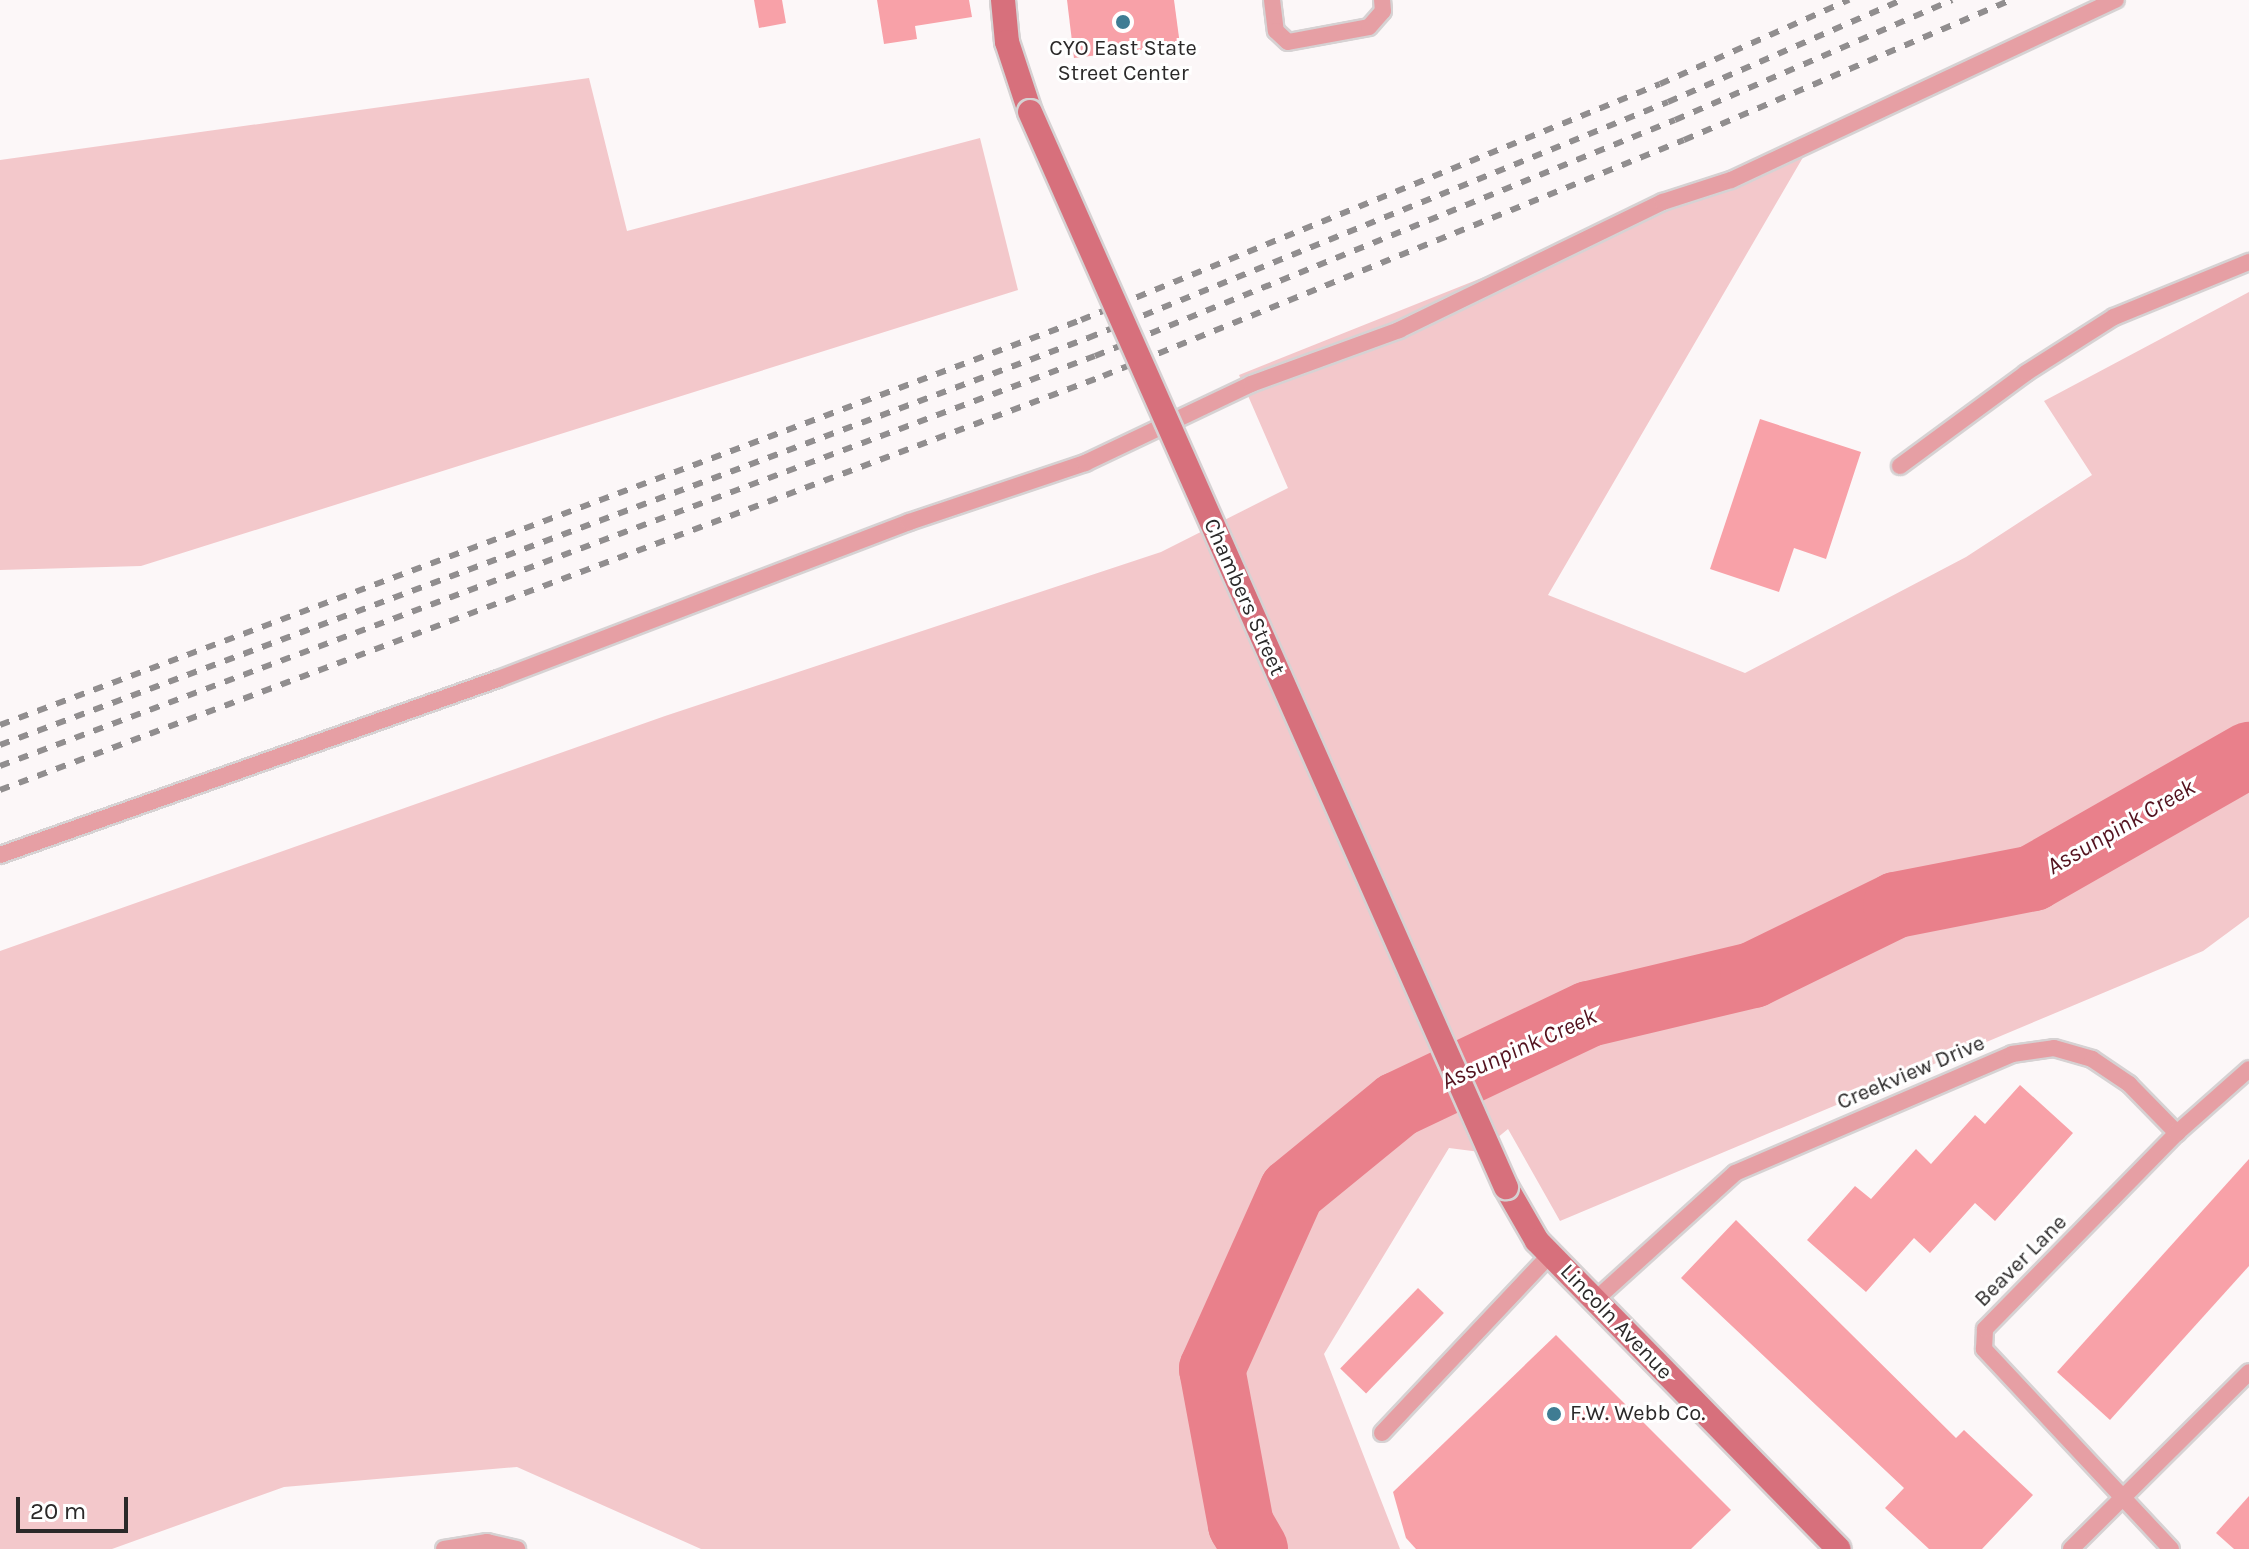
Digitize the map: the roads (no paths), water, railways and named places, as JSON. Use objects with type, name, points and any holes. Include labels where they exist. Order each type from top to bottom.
[{"type":"street","name":"Chambers Street","points":[[1003,0],[1007,42],[1030,112],[1506,1187]]},
{"type":"street","name":"Lincoln Avenue","points":[[1506,1187],[1550,1255],[1839,1549]]},
{"type":"lane","points":[[1272,0],[1276,31],[1288,42],[1369,27],[1383,11],[1382,0]]},
{"type":"lane","points":[[0,855],[498,679],[909,522],[1085,463],[1251,384],[1399,330],[1663,202],[1731,180],[2116,0]]},
{"type":"lane","points":[[1900,466],[2026,373],[2114,317],[2249,262]]},
{"type":"lane","name":"Creekview Drive","points":[[1594,1301],[1735,1173],[2012,1054],[2054,1048],[2092,1059],[2129,1084],[2177,1133]]},
{"type":"lane","points":[[2177,1133],[2249,1069]]},
{"type":"lane","name":"Beaver Lane","points":[[2171,1549],[2120,1499],[1984,1349],[1985,1329],[2177,1133]]},
{"type":"lane","points":[[1382,1433],[1550,1255]]},
{"type":"lane","points":[[2071,1549],[2249,1372]]},
{"type":"lane","points":[[444,1549],[487,1542],[517,1549]]},
{"type":"waterway","name":"Assunpink Creek","points":[[1255,1549],[1241,1525],[1212,1369],[1292,1191],[1397,1105],[1589,1014],[1753,975],[1896,905],[2033,878],[2249,755]]},
{"type":"railway","points":[[0,725],[1081,320],[1660,84],[1849,0]]},
{"type":"railway","points":[[0,745],[1088,338],[1668,102],[1902,0]]},
{"type":"railway","points":[[0,766],[1095,356],[1675,120],[1952,0]]},
{"type":"railway","points":[[0,790],[1103,376],[1684,140],[2010,0]]},
{"type":"place","name":"CYO East State Street Center","points":[[1123,22]]},
{"type":"place","name":"F.W. Webb Co.","points":[[1554,1414]]}]
